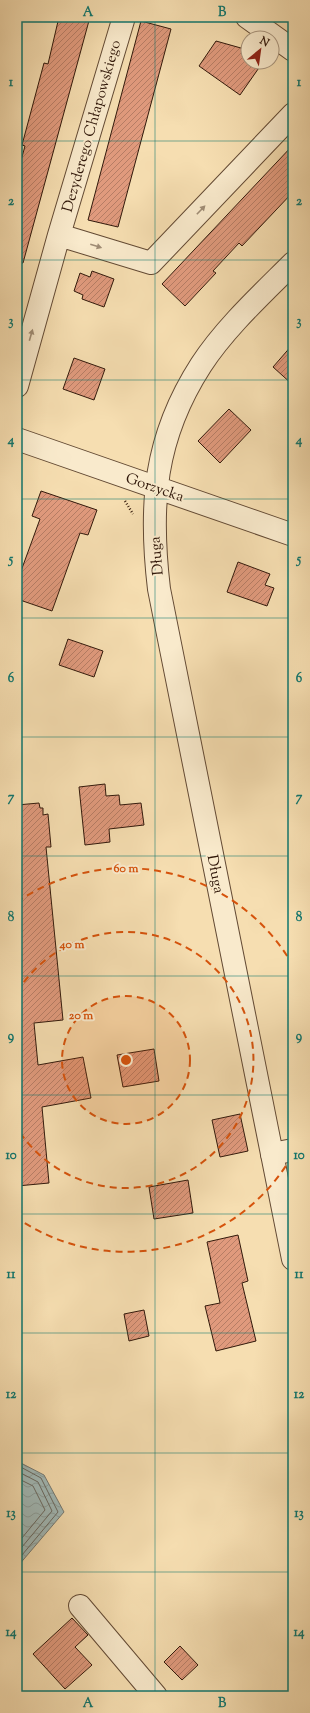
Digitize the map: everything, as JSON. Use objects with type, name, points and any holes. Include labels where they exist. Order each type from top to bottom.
[{"type":"street","name":"Dezyderego Chłapowskiego","points":[[17,386],[59,235],[124,17]]},
{"type":"street","points":[[248,17],[293,50]]},
{"type":"street","points":[[59,235],[151,263],[293,114]]},
{"type":"street","points":[[156,487],[161,457],[175,415],[186,390],[202,364],[230,328],[293,263]]},
{"type":"street","name":"Gorzycka","points":[[17,439],[293,534]]},
{"type":"street","name":"Długa","points":[[156,487],[154,529],[159,590],[293,1259]]},
{"type":"street","points":[[272,1154],[293,1150]]},
{"type":"street","points":[[80,1606],[156,1696]]},
{"type":"water","points":[[17,1461],[44,1475],[64,1512],[18,1566],[17,1565]]},
{"type":"building","points":[[59,17],[90,17],[23,263],[17,263],[17,175],[25,146],[22,145],[44,63],[48,64]]},
{"type":"building","points":[[141,21],[171,29],[118,227],[88,220]]},
{"type":"building","points":[[216,41],[240,48],[240,70],[257,70],[240,95],[199,66]]},
{"type":"building","points":[[293,145],[293,192],[242,246],[239,243],[213,271],[216,273],[185,306],[162,284]]},
{"type":"building","points":[[92,271],[114,279],[104,307],[82,299],[83,295],[74,291],[80,273],[90,277]]},
{"type":"building","points":[[293,344],[293,385],[273,367]]},
{"type":"building","points":[[74,358],[105,369],[94,400],[63,389]]},
{"type":"building","points":[[229,409],[251,430],[220,463],[198,441]]},
{"type":"building","points":[[41,491],[97,510],[88,535],[80,533],[52,611],[17,599],[17,582],[40,519],[32,516]]},
{"type":"building","points":[[238,562],[270,574],[265,585],[274,588],[267,606],[227,592]]},
{"type":"building","points":[[68,639],[103,651],[94,677],[59,665]]},
{"type":"building","points":[[105,784],[106,796],[119,795],[120,805],[141,803],[144,825],[109,829],[110,842],[85,845],[79,787]]},
{"type":"building","points":[[39,803],[40,808],[43,808],[43,815],[48,814],[51,847],[46,847],[63,1020],[34,1023],[38,1065],[83,1057],[91,1098],[42,1107],[49,1183],[17,1186],[17,805]]},
{"type":"building","points":[[154,1049],[159,1081],[123,1087],[117,1055]]},
{"type":"building","points":[[240,1114],[248,1151],[220,1157],[212,1120]]},
{"type":"building","points":[[188,1180],[193,1213],[154,1219],[149,1187]]},
{"type":"building","points":[[238,1235],[248,1281],[242,1283],[256,1341],[216,1351],[205,1306],[220,1303],[207,1242]]},
{"type":"building","points":[[144,1310],[149,1336],[129,1341],[124,1314]]},
{"type":"building","points":[[72,1618],[88,1635],[75,1647],[92,1665],[65,1689],[33,1654]]},
{"type":"building","points":[[180,1646],[198,1665],[182,1680],[164,1662]]}]
